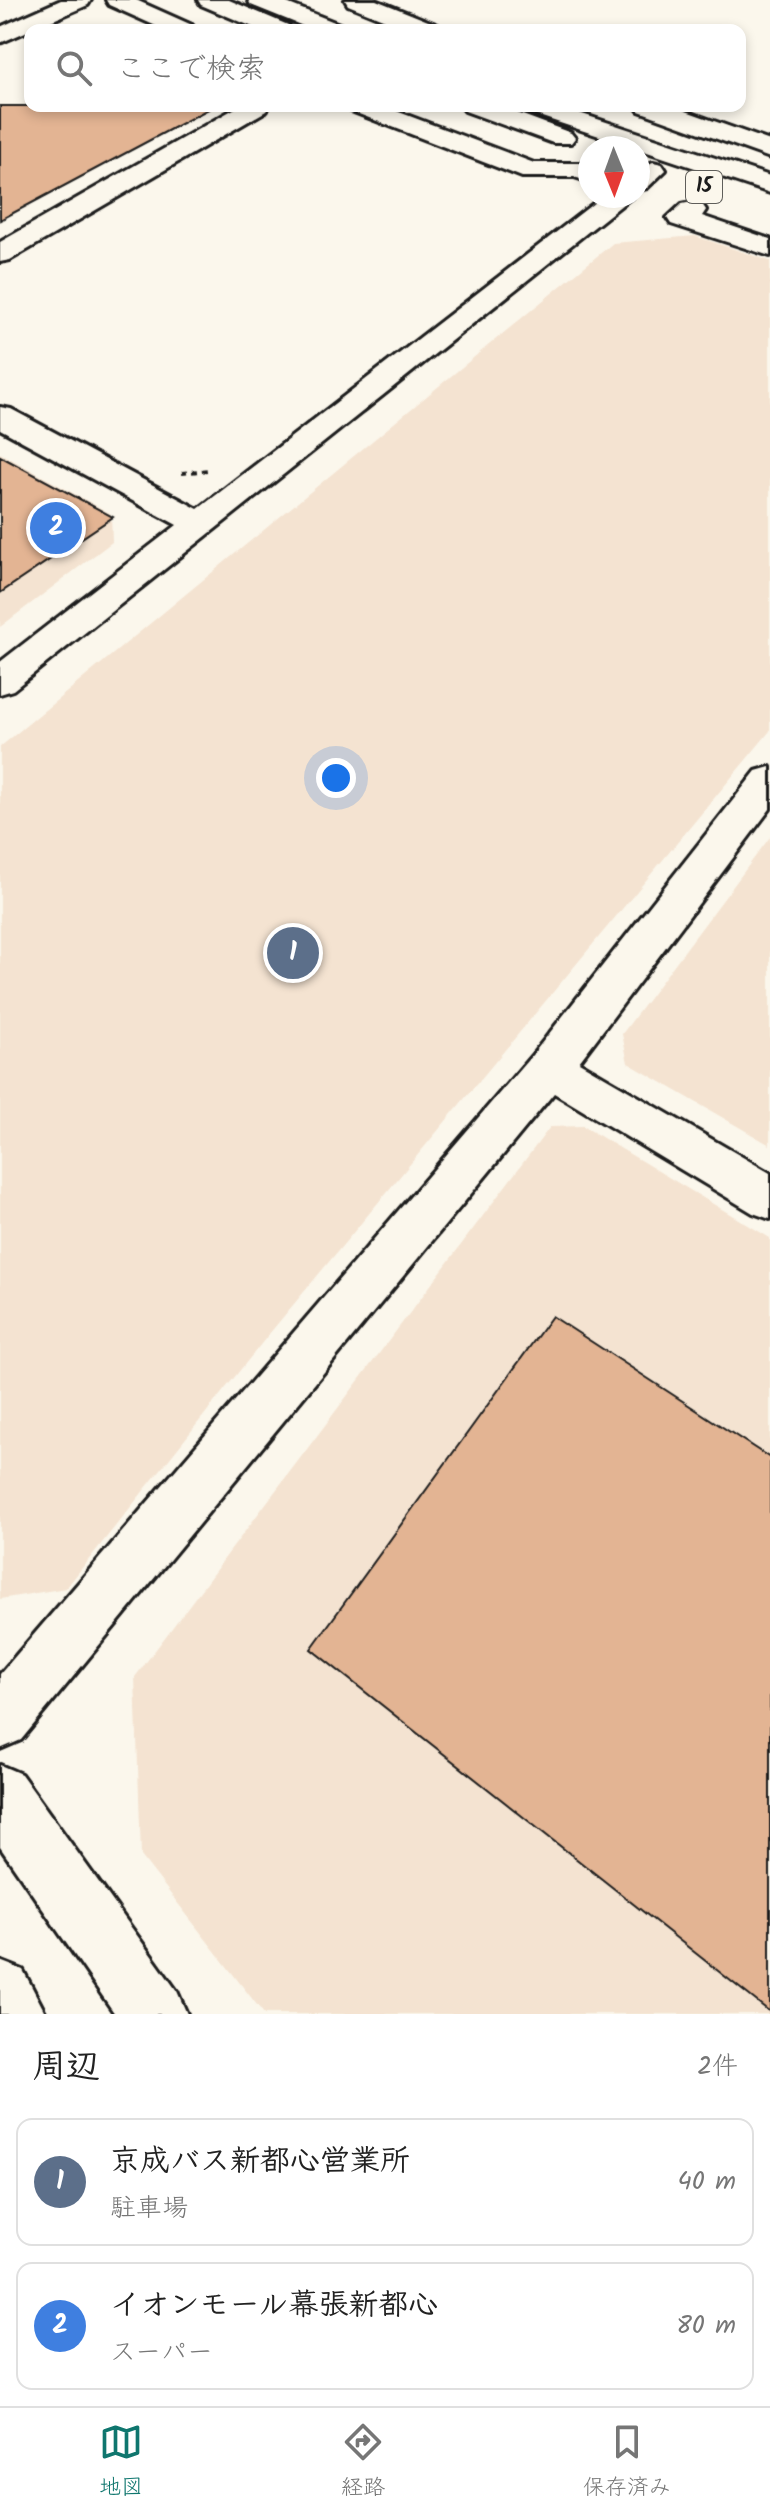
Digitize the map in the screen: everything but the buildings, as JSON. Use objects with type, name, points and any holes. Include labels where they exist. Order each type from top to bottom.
[{"type":"street","points":[[117,0],[171,24]]},
{"type":"street","points":[[209,0],[266,24]]},
{"type":"street","points":[[259,0],[319,24]]},
{"type":"street","points":[[356,0],[415,24]]},
{"type":"street","points":[[13,7],[48,15]]},
{"type":"street","points":[[27,24],[48,15],[82,10]]},
{"type":"street","points":[[0,36],[24,26]]},
{"type":"street","points":[[0,254],[247,112]]},
{"type":"street","points":[[376,112],[531,171],[578,169]]},
{"type":"street","points":[[491,112],[578,143]]},
{"type":"street","name":"15","points":[[551,112],[770,185]]},
{"type":"street","points":[[665,112],[770,150]]},
{"type":"street","name":"15","points":[[650,174],[770,210]]},
{"type":"street","points":[[664,200],[692,210],[681,218],[770,248]]},
{"type":"street","points":[[0,681],[605,208]]},
{"type":"street","points":[[0,416],[201,524]]},
{"type":"street","points":[[0,1719],[549,1067],[770,781]]},
{"type":"street","points":[[549,1067],[770,1198]]},
{"type":"street","points":[[0,1795],[154,2014]]},
{"type":"street","points":[[0,1993],[13,2014]]},
{"type":"path","points":[[179,473],[216,469]]},
{"type":"shaded area","points":[[695,236],[770,261],[770,731],[269,1334],[66,1588],[0,1599],[0,747],[613,243]]},
{"type":"shaded area","points":[[0,453],[111,514],[112,542],[0,627]]},
{"type":"shaded area","points":[[770,837],[770,1145],[628,1063],[622,1034]]},
{"type":"shaded area","points":[[583,1126],[770,1238],[770,2014],[264,2014],[141,1856],[135,1677],[550,1127]]},
{"type":"place","name":"イオンモール幕張新都心","points":[[56,528]]},
{"type":"place","name":"京成バス新都心営業所","points":[[293,953]]}]
